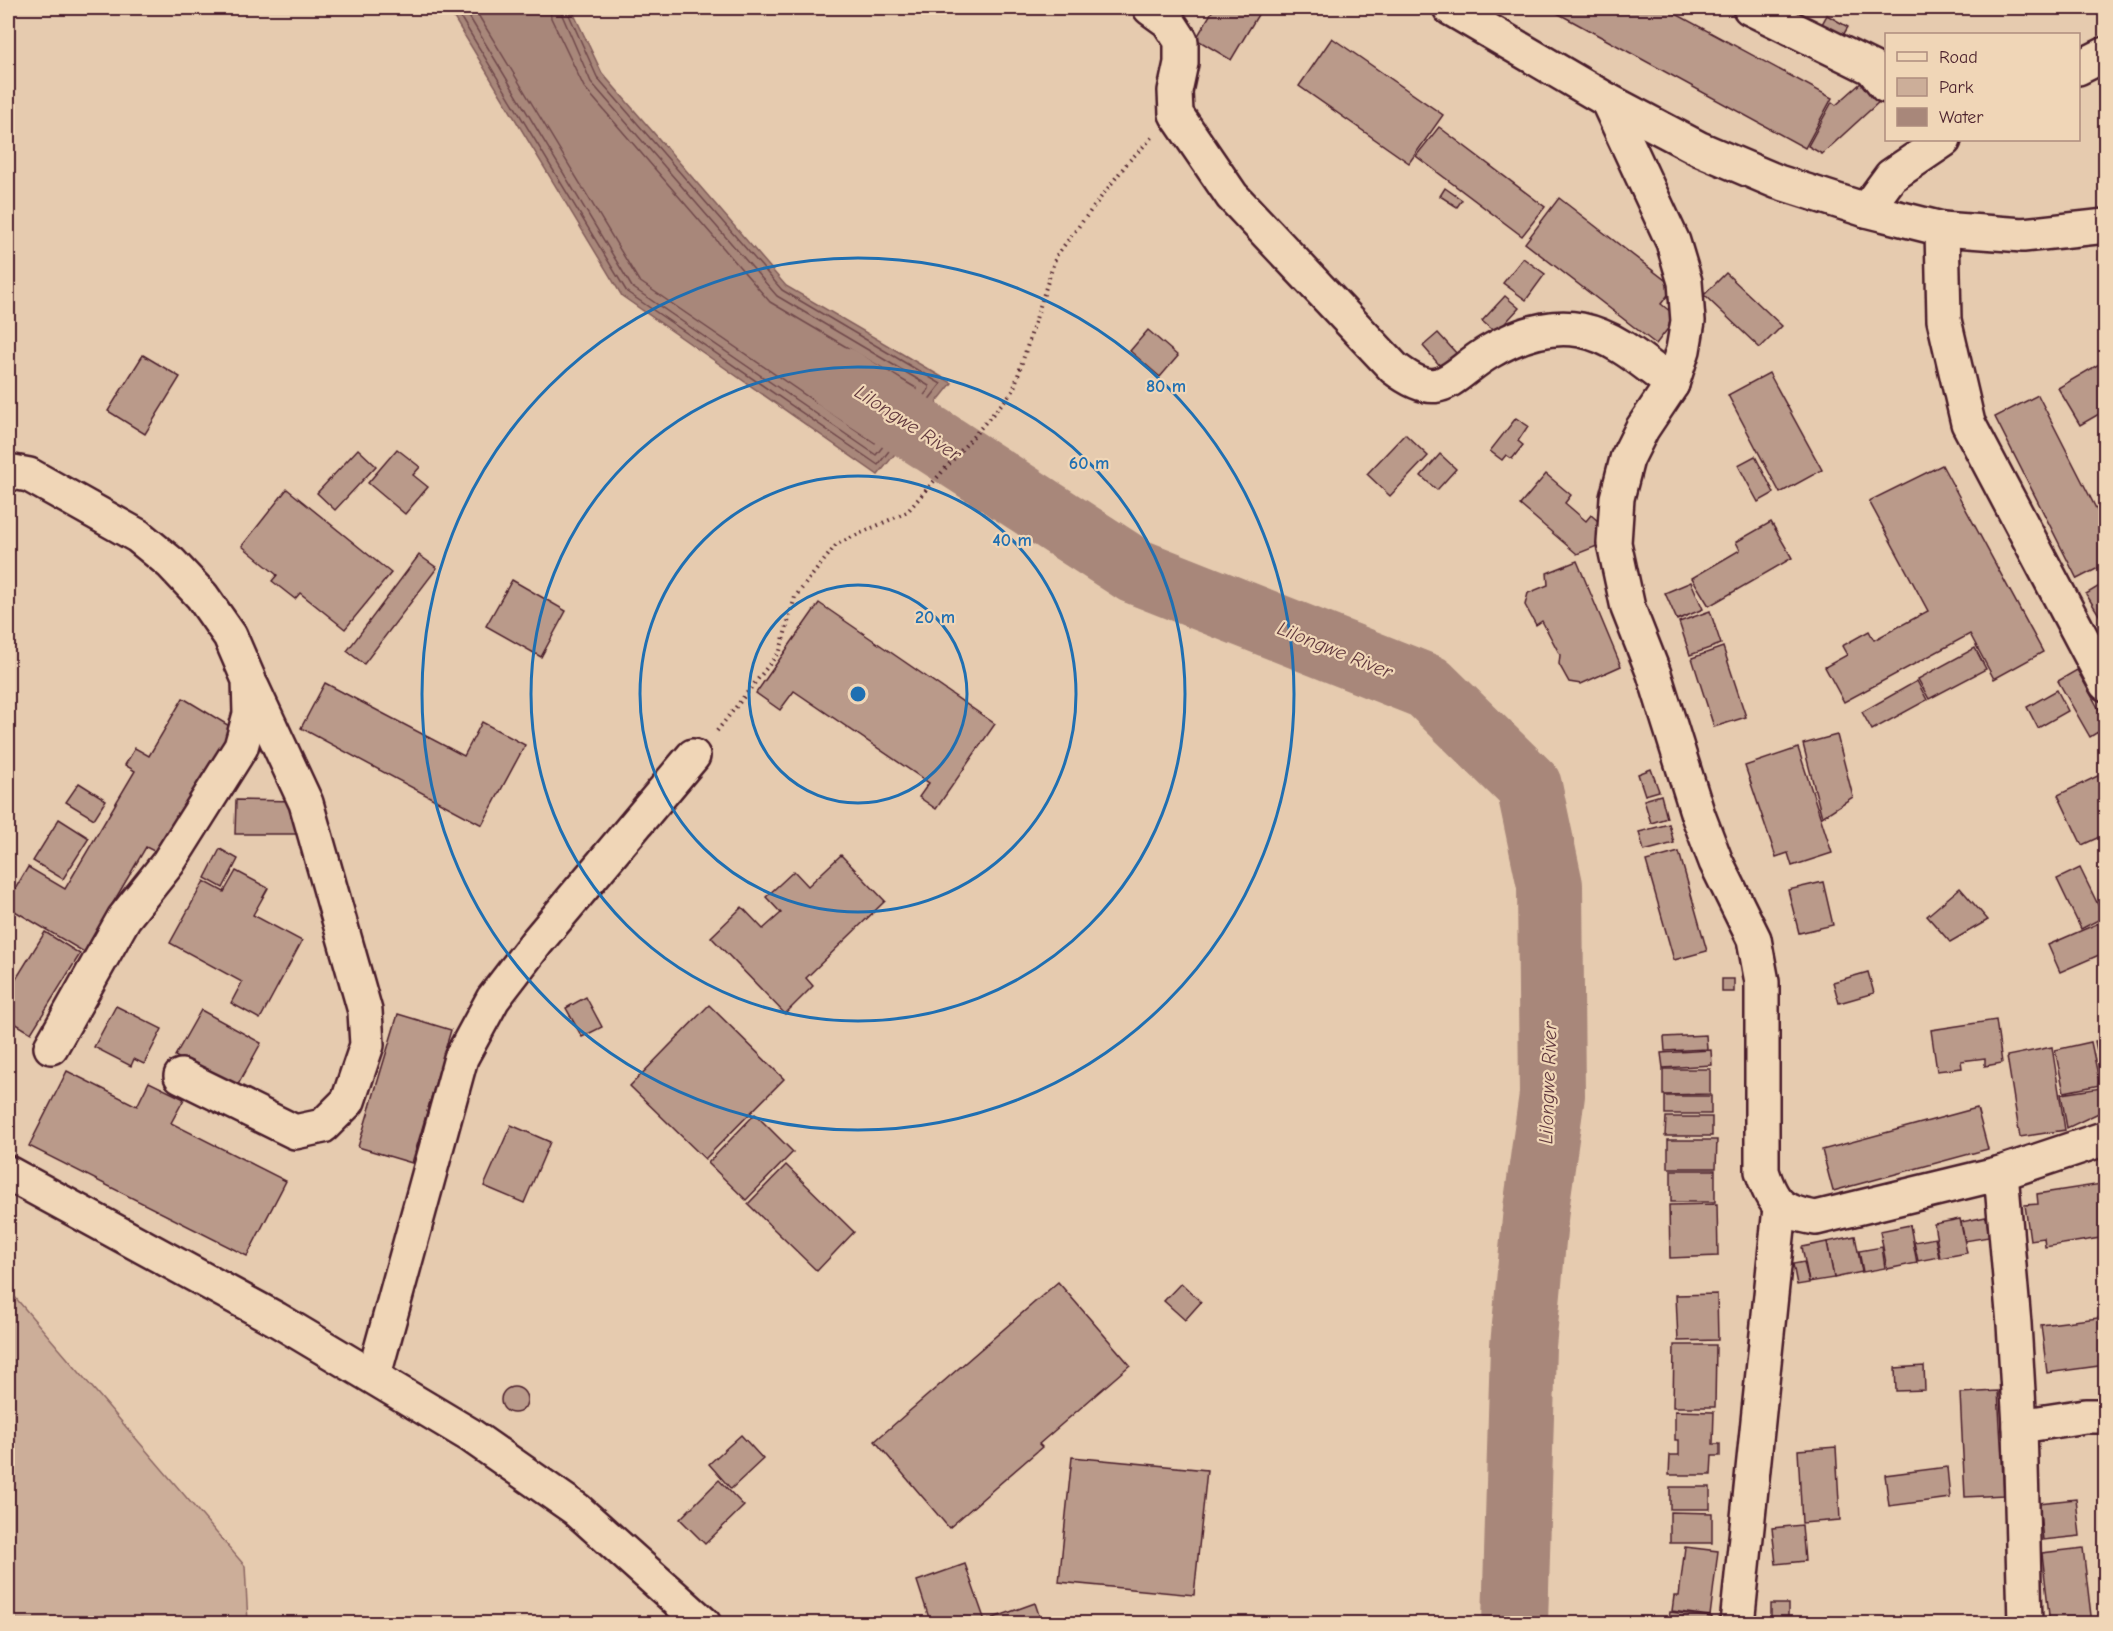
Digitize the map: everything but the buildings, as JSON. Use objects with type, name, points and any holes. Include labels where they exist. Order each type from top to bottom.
[{"type":"street","points":[[1150,8],[1168,21],[1181,41],[1181,63],[1175,91],[1176,114],[1232,196],[1394,368],[1414,383],[1438,386],[1460,376],[1488,352],[1539,329],[1581,330],[1623,346],[1672,384]]},
{"type":"street","points":[[1450,8],[1607,100],[1700,149],[1778,182],[1866,210],[1942,229],[2023,236],[2106,226]]},
{"type":"street","points":[[1750,8],[1872,68],[1885,84]]},
{"type":"street","points":[[2080,67],[2106,54]]},
{"type":"street","points":[[1607,100],[1673,242],[1685,282],[1688,321],[1683,350],[1672,384],[1642,429],[1626,459],[1617,498],[1614,543],[1628,608],[1654,674],[1698,814],[1716,862],[1754,939],[1762,982],[1762,1171],[1768,1191],[1780,1208],[1796,1215],[1816,1218],[2001,1173],[2106,1138]]},
{"type":"street","points":[[1866,210],[1891,176],[1935,142]]},
{"type":"street","points":[[1942,229],[1944,320],[1968,423],[2106,684]]},
{"type":"street","points":[[8,471],[29,475],[128,530],[171,563],[202,596],[230,636],[306,803],[365,1011],[367,1045],[348,1101],[323,1126],[295,1132],[181,1076]]},
{"type":"street","points":[[51,1047],[124,918],[168,863],[241,747],[250,714],[249,680]]},
{"type":"street","points":[[374,1375],[462,1058],[493,999],[536,943],[693,756]]},
{"type":"street","points":[[8,1173],[276,1319],[374,1375],[470,1435],[576,1509],[692,1617]]},
{"type":"street","points":[[2001,1173],[2020,1426],[2025,1623]]},
{"type":"street","points":[[1737,1623],[1780,1208]]},
{"type":"street","points":[[2020,1426],[2085,1416],[2106,1416]]},
{"type":"path","points":[[693,756],[730,718],[780,651],[795,597],[837,544],[907,512],[1013,391],[1056,255],[1128,162],[1176,114]]},
{"type":"green space","points":[[8,1289],[245,1566],[248,1623],[8,1623]]},
{"type":"water","points":[[448,8],[571,8],[602,73],[786,286],[952,383],[878,475],[622,296]]},
{"type":"waterway","name":"Lilongwe River","points":[[840,380],[1135,571],[1428,687],[1529,786],[1550,885],[1552,1095],[1536,1209],[1523,1346],[1515,1624]]}]
